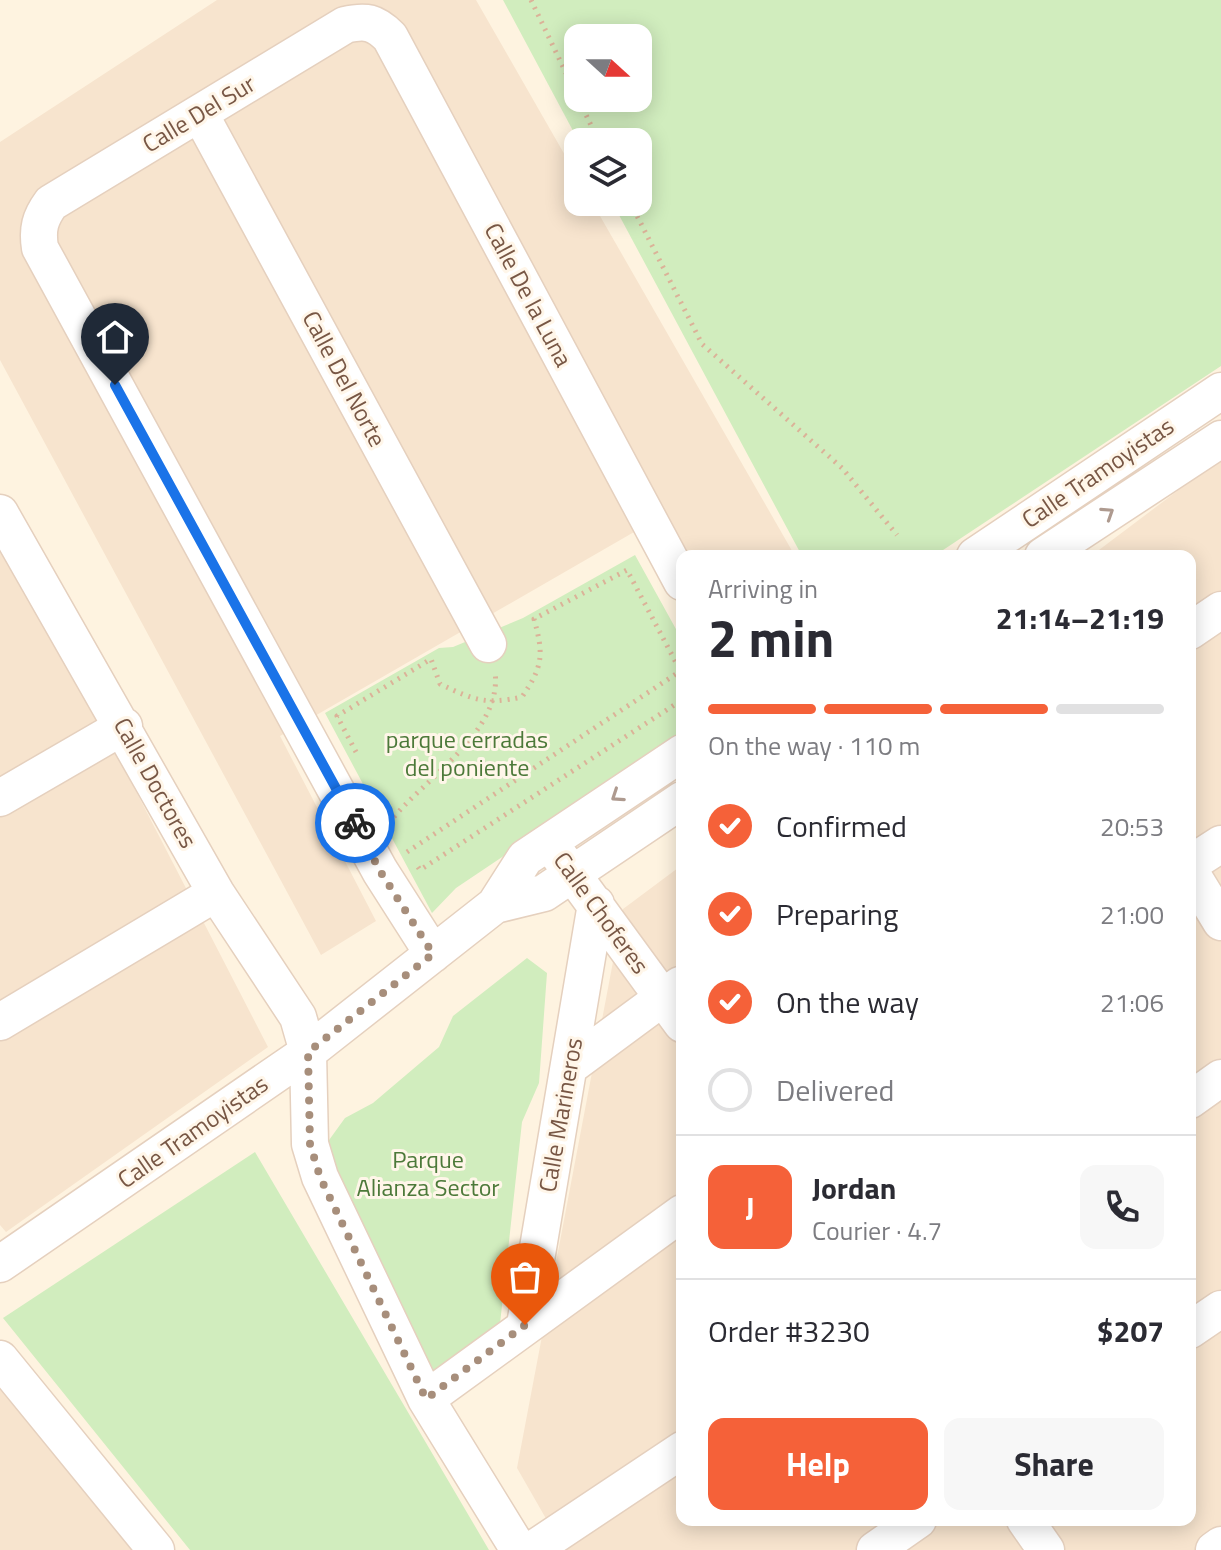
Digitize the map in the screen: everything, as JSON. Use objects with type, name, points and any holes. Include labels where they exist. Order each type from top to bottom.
[{"type":"street","name":"Calle Del Sur","points":[[362,21],[345,25],[51,203],[41,216],[38,234],[40,248],[388,848]]},
{"type":"street","name":"Calle De la Luna","points":[[362,21],[378,25],[390,37],[676,571]]},
{"type":"street","name":"Calle Del Norte","points":[[200,114],[488,644]]},
{"type":"street","name":"Calle Tramoyistas","points":[[984,550],[1221,391]]},
{"type":"street","name":"Calle Tramoyistas","points":[[1052,550],[1221,439]]},
{"type":"street","name":"Calle Doctores","points":[[0,513],[13,564],[124,726],[216,893],[298,1017],[308,1052],[310,1144],[320,1177],[426,1399],[519,1550]]},
{"type":"street","points":[[1196,627],[1221,610]]},
{"type":"street","points":[[0,798],[124,726]]},
{"type":"street","name":"Calle Tramoyistas","points":[[3,1255],[308,1052],[495,905],[525,858],[676,757]]},
{"type":"street","name":"Calle Tramoyistas","points":[[495,905],[544,893],[676,804]]},
{"type":"street","name":"Calle Choferes","points":[[549,842],[675,1001]]},
{"type":"street","points":[[1196,860],[1221,844]]},
{"type":"street","points":[[388,848],[433,954]]},
{"type":"street","points":[[1196,881],[1221,922]]},
{"type":"street","points":[[0,1022],[216,893]]},
{"type":"street","name":"Calle Marineros","points":[[525,1325],[596,904]]},
{"type":"street","points":[[569,1067],[675,1001]]},
{"type":"street","points":[[1196,1096],[1221,1078]]},
{"type":"street","points":[[426,1399],[676,1217]]},
{"type":"street","points":[[1196,1326],[1221,1309]]},
{"type":"street","points":[[0,1359],[156,1550]]},
{"type":"street","points":[[532,1550],[676,1454]]},
{"type":"street","points":[[875,1550],[909,1526]]},
{"type":"street","points":[[1029,1526],[1046,1550]]},
{"type":"street","points":[[1214,1550],[1221,1545]]},
{"type":"path","points":[[531,0],[592,128]]},
{"type":"path","points":[[637,216],[702,344],[842,468],[897,535]]},
{"type":"path","points":[[358,755],[337,716],[431,659],[440,684],[476,701],[492,703],[522,697],[538,674],[542,649],[534,619],[627,570],[676,660]]},
{"type":"path","points":[[388,848],[391,819],[459,751],[480,726],[492,703],[496,676],[488,644]]},
{"type":"path","points":[[388,848],[409,851],[676,675]]},
{"type":"path","points":[[409,851],[420,870],[676,704]]},
{"type":"path","points":[[385,806],[391,819],[388,848]]},
{"type":"path","points":[[388,848],[409,851]]},
{"type":"shaded area","points":[[217,0],[476,0],[564,154],[564,216],[600,216],[792,550],[676,552],[641,528],[280,736],[376,921],[321,955],[0,360],[0,142]]},
{"type":"shaded area","points":[[1221,458],[1221,1550],[564,1550],[517,1468],[623,909],[676,869],[676,1526],[1196,1526],[1196,550],[1099,550]]},
{"type":"shaded area","points":[[0,528],[268,1047],[6,1232],[0,1225]]},
{"type":"shaded area","points":[[0,1365],[150,1550],[0,1550]]},
{"type":"green space","points":[[503,0],[1221,0],[1221,366],[943,550],[799,550],[620,216],[652,216],[652,128],[572,128]]},
{"type":"green space","name":"parque cerradas del poniente","points":[[635,555],[676,629],[676,740],[456,888],[432,913],[325,713],[439,648],[453,647],[523,618]]},
{"type":"green space","name":"Parque Alianza Sector","points":[[527,958],[547,973],[539,1083],[522,1122],[499,1333],[431,1382],[324,1147],[345,1118],[373,1103],[439,1047],[453,1016]]},
{"type":"green space","points":[[255,1152],[489,1550],[190,1550],[3,1318]]},
{"type":"way so far","points":[[355,823],[380,871],[433,954],[308,1052],[310,1144],[320,1177],[426,1399],[525,1325]]},
{"type":"route","points":[[115,385],[355,823]]}]
